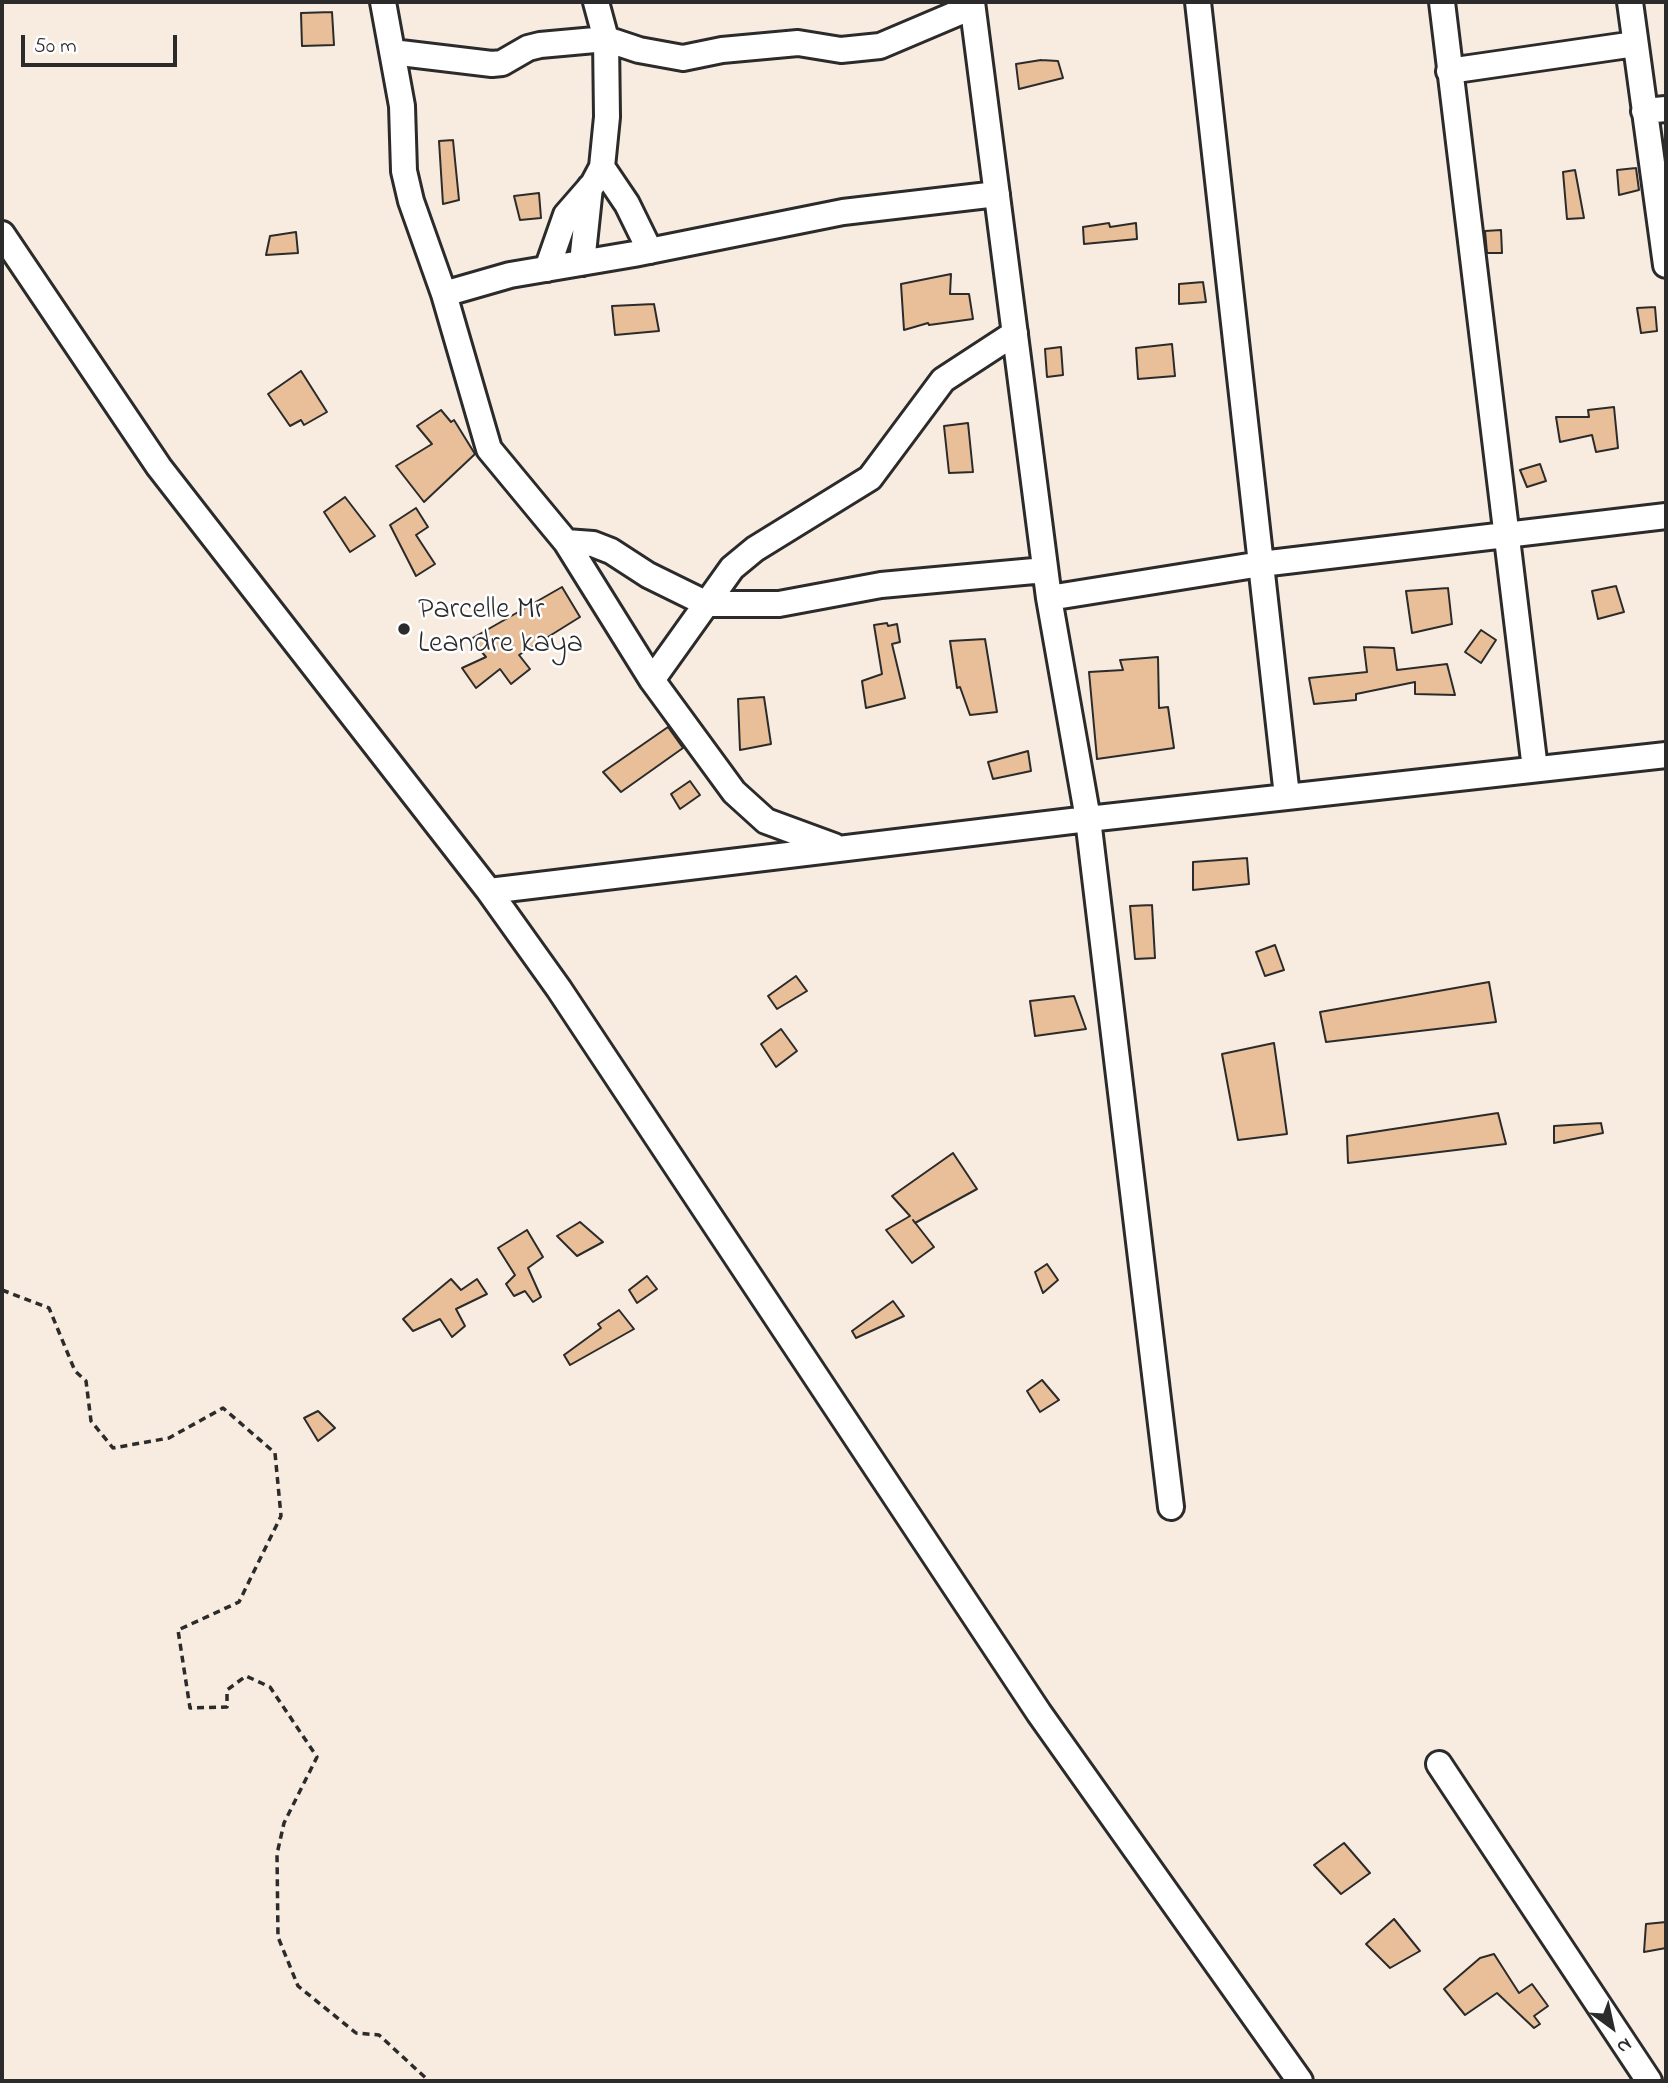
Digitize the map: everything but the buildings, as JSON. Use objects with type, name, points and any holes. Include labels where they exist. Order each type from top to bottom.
[{"type":"street","points":[[383,2],[402,106],[404,171],[411,201],[444,294],[489,449],[566,542],[652,680],[734,792],[766,821],[840,848]]},
{"type":"street","points":[[582,263],[607,117],[606,40],[596,2]]},
{"type":"street","points":[[1198,2],[1287,796]]},
{"type":"street","points":[[1442,2],[1504,536],[1535,769]]},
{"type":"street","points":[[1630,2],[1635,44],[1655,110],[1666,265]]},
{"type":"street","points":[[392,52],[492,64],[502,63],[528,48],[540,45],[606,40],[639,50],[683,58],[722,50],[798,43],[841,50],[880,46],[972,4],[1045,570],[1088,819],[1171,1507]]},
{"type":"street","points":[[1449,71],[1635,44]]},
{"type":"street","points":[[596,177],[627,204],[650,251]]},
{"type":"street","points":[[547,269],[566,215],[596,177]]},
{"type":"street","points":[[444,294],[510,275],[650,251],[843,212],[997,194]]},
{"type":"street","points":[[2,234],[159,467],[489,891],[559,989],[1039,1713],[1300,2081]]},
{"type":"street","points":[[652,680],[732,568],[754,550],[870,478],[943,380],[1015,333]]},
{"type":"street","points":[[1049,598],[1261,564],[1666,516]]},
{"type":"street","points":[[566,542],[593,544],[611,551],[648,575],[707,604],[779,604],[881,585],[1045,570]]},
{"type":"street","points":[[489,891],[1287,796],[1666,755]]},
{"type":"street","points":[[1439,1764],[1650,2081]]},
{"type":"path","points":[[2,1290],[48,1308],[75,1371],[86,1381],[91,1421],[113,1448],[169,1438],[223,1408],[275,1453],[281,1516],[239,1602],[178,1630],[190,1708],[227,1707],[227,1690],[246,1676],[270,1686],[317,1757],[284,1824],[277,1854],[278,1937],[298,1986],[356,2033],[379,2035],[429,2081]]},
{"type":"place","name":"Parcelle Mr Leandre kaya","points":[[404,629]]}]
